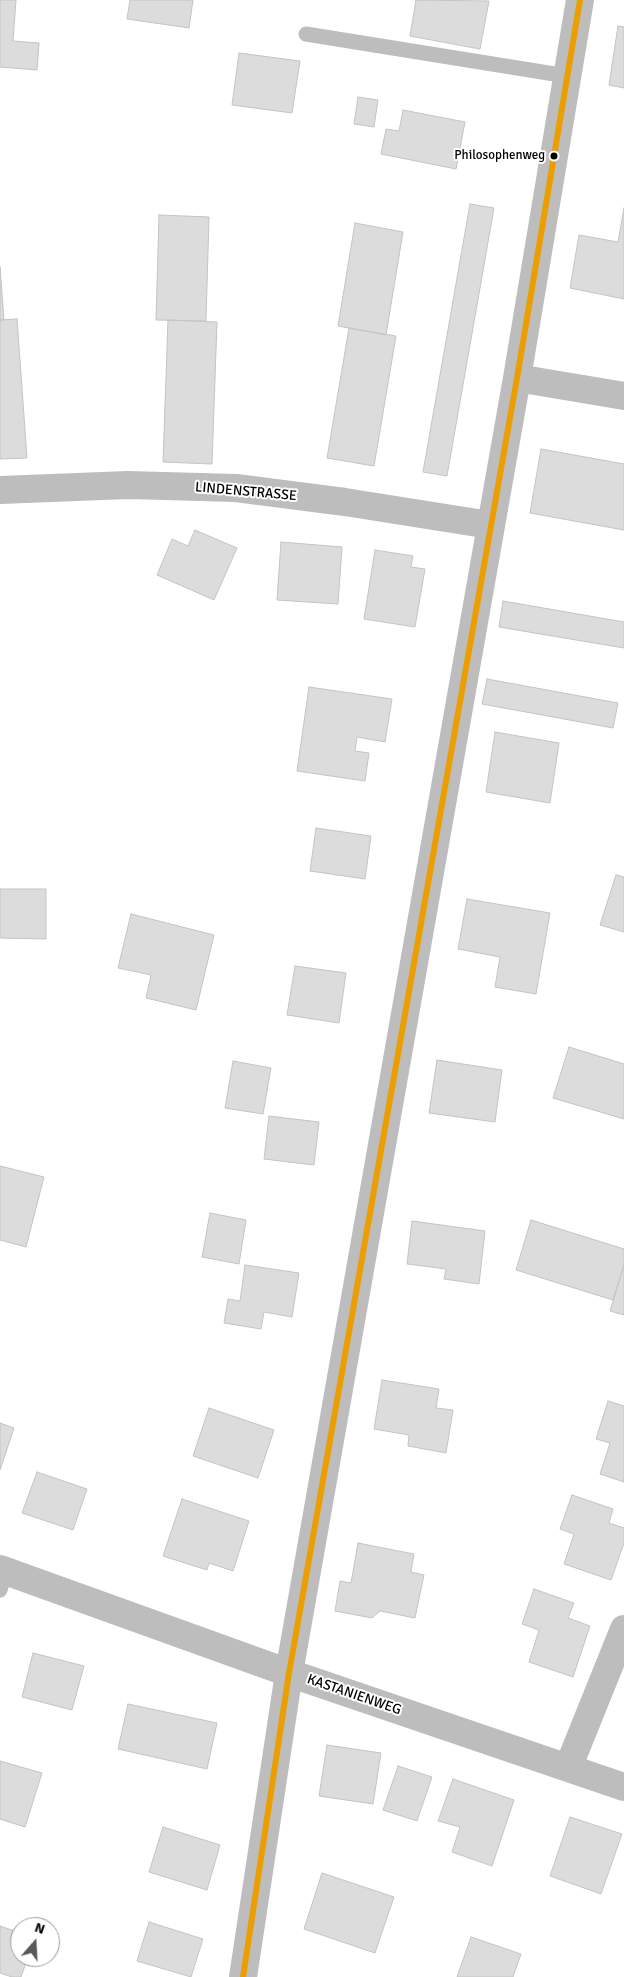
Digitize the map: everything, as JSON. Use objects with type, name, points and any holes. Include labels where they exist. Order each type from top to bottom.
[{"type":"street","points":[[243,1977],[289,1673],[517,378],[580,0]]},
{"type":"street","points":[[517,378],[624,396]]},
{"type":"street","name":"LINDENSTRASSE","points":[[0,490],[128,485],[236,488],[345,502],[490,525]]},
{"type":"street","name":"KASTANIENWEG","points":[[2,1576],[624,1787]]},
{"type":"street","points":[[568,1768],[624,1629]]},
{"type":"lane","points":[[306,34],[568,76]]},
{"type":"building","points":[[0,0],[16,0],[13,41],[39,43],[37,70],[0,67]]},
{"type":"building","points":[[130,0],[193,0],[189,28],[127,19]]},
{"type":"building","points":[[416,0],[489,1],[480,49],[410,36]]},
{"type":"building","points":[[618,26],[624,27],[624,88],[609,85]]},
{"type":"building","points":[[239,53],[300,61],[292,113],[232,105]]},
{"type":"building","points":[[358,97],[378,100],[374,127],[354,124]]},
{"type":"building","points":[[403,110],[465,122],[456,169],[381,154],[386,129],[399,131]]},
{"type":"building","points":[[470,204],[494,208],[447,476],[423,472]]},
{"type":"building","points":[[624,208],[624,299],[570,288],[579,235],[618,242]]},
{"type":"building","points":[[159,215],[209,217],[206,321],[156,320]]},
{"type":"building","points":[[355,223],[403,232],[386,335],[338,326]]},
{"type":"building","points":[[0,267],[4,320],[0,320]]},
{"type":"building","points":[[17,319],[27,458],[0,459],[0,320]]},
{"type":"building","points":[[168,320],[217,322],[212,464],[163,462]]},
{"type":"building","points":[[349,328],[396,336],[374,466],[327,458]]},
{"type":"building","points":[[541,449],[624,464],[624,530],[530,513]]},
{"type":"building","points":[[195,530],[237,548],[214,600],[157,575],[172,539],[188,546]]},
{"type":"building","points":[[281,542],[342,547],[338,604],[277,600]]},
{"type":"building","points":[[375,550],[413,556],[411,567],[425,569],[415,627],[364,619]]},
{"type":"building","points":[[503,601],[624,622],[624,648],[499,627]]},
{"type":"building","points":[[487,679],[618,703],[613,728],[482,704]]},
{"type":"building","points":[[309,687],[392,699],[385,742],[357,737],[355,751],[369,753],[365,781],[297,771]]},
{"type":"building","points":[[495,732],[559,743],[550,803],[486,792]]},
{"type":"building","points":[[316,828],[371,836],[365,879],[310,871]]},
{"type":"building","points":[[616,875],[624,877],[624,932],[600,925]]},
{"type":"building","points":[[0,889],[46,889],[46,939],[0,938]]},
{"type":"building","points":[[467,899],[550,913],[536,994],[495,987],[500,957],[458,949]]},
{"type":"building","points":[[131,914],[214,935],[196,1010],[146,998],[151,975],[118,968]]},
{"type":"building","points":[[295,966],[346,973],[339,1023],[287,1015]]},
{"type":"building","points":[[569,1047],[624,1064],[624,1119],[553,1098]]},
{"type":"building","points":[[437,1060],[502,1070],[495,1122],[429,1113]]},
{"type":"building","points":[[233,1061],[271,1068],[263,1114],[225,1108]]},
{"type":"building","points":[[269,1116],[319,1122],[314,1165],[264,1159]]},
{"type":"building","points":[[0,1166],[44,1177],[26,1247],[0,1240]]},
{"type":"building","points":[[210,1213],[246,1220],[239,1264],[202,1257]]},
{"type":"building","points":[[531,1220],[624,1249],[624,1265],[613,1300],[516,1270]]},
{"type":"building","points":[[412,1221],[485,1231],[479,1284],[444,1279],[446,1269],[407,1264]]},
{"type":"building","points":[[245,1265],[299,1273],[292,1317],[264,1312],[261,1329],[224,1323],[228,1299],[240,1301]]},
{"type":"building","points":[[624,1265],[624,1315],[610,1311]]},
{"type":"building","points":[[382,1380],[439,1389],[436,1408],[453,1410],[446,1453],[408,1446],[409,1435],[374,1429]]},
{"type":"building","points":[[608,1401],[624,1406],[624,1482],[600,1474],[610,1443],[596,1439]]},
{"type":"building","points":[[209,1408],[274,1430],[258,1478],[193,1456]]},
{"type":"building","points":[[0,1423],[14,1428],[0,1470]]},
{"type":"building","points":[[37,1472],[87,1489],[73,1530],[22,1513]]},
{"type":"building","points":[[572,1495],[613,1509],[609,1523],[624,1528],[624,1543],[611,1580],[564,1564],[574,1534],[560,1529]]},
{"type":"building","points":[[182,1499],[249,1521],[233,1571],[209,1563],[207,1570],[163,1556]]},
{"type":"building","points":[[358,1543],[414,1554],[411,1572],[424,1575],[415,1618],[380,1611],[372,1618],[335,1611],[340,1581],[351,1583]]},
{"type":"building","points":[[534,1589],[574,1603],[568,1618],[590,1626],[573,1677],[529,1662],[539,1630],[522,1624]]},
{"type":"building","points":[[33,1653],[84,1666],[72,1710],[22,1697]]},
{"type":"building","points":[[128,1704],[217,1723],[207,1769],[118,1749]]},
{"type":"building","points":[[327,1745],[381,1753],[373,1804],[319,1796]]},
{"type":"building","points":[[0,1761],[42,1773],[25,1827],[0,1819]]},
{"type":"building","points":[[398,1766],[432,1777],[417,1821],[383,1810]]},
{"type":"building","points":[[453,1779],[514,1800],[492,1866],[452,1852],[460,1827],[438,1821]]},
{"type":"building","points":[[570,1817],[622,1834],[601,1894],[550,1876]]},
{"type":"building","points":[[163,1827],[220,1845],[207,1890],[149,1872]]},
{"type":"building","points":[[322,1873],[394,1897],[375,1953],[304,1929]]},
{"type":"building","points":[[149,1922],[203,1939],[191,1977],[137,1961]]},
{"type":"building","points":[[0,1926],[10,1930],[10,1967],[24,1967],[21,1977],[12,1977],[0,1973]]},
{"type":"building","points":[[471,1937],[521,1954],[513,1977],[457,1977]]},
{"type":"transit line","points":[[243,1977],[289,1673],[517,378],[580,0]]},
{"type":"place","name":"Philosophenweg","points":[[554,156]]}]
